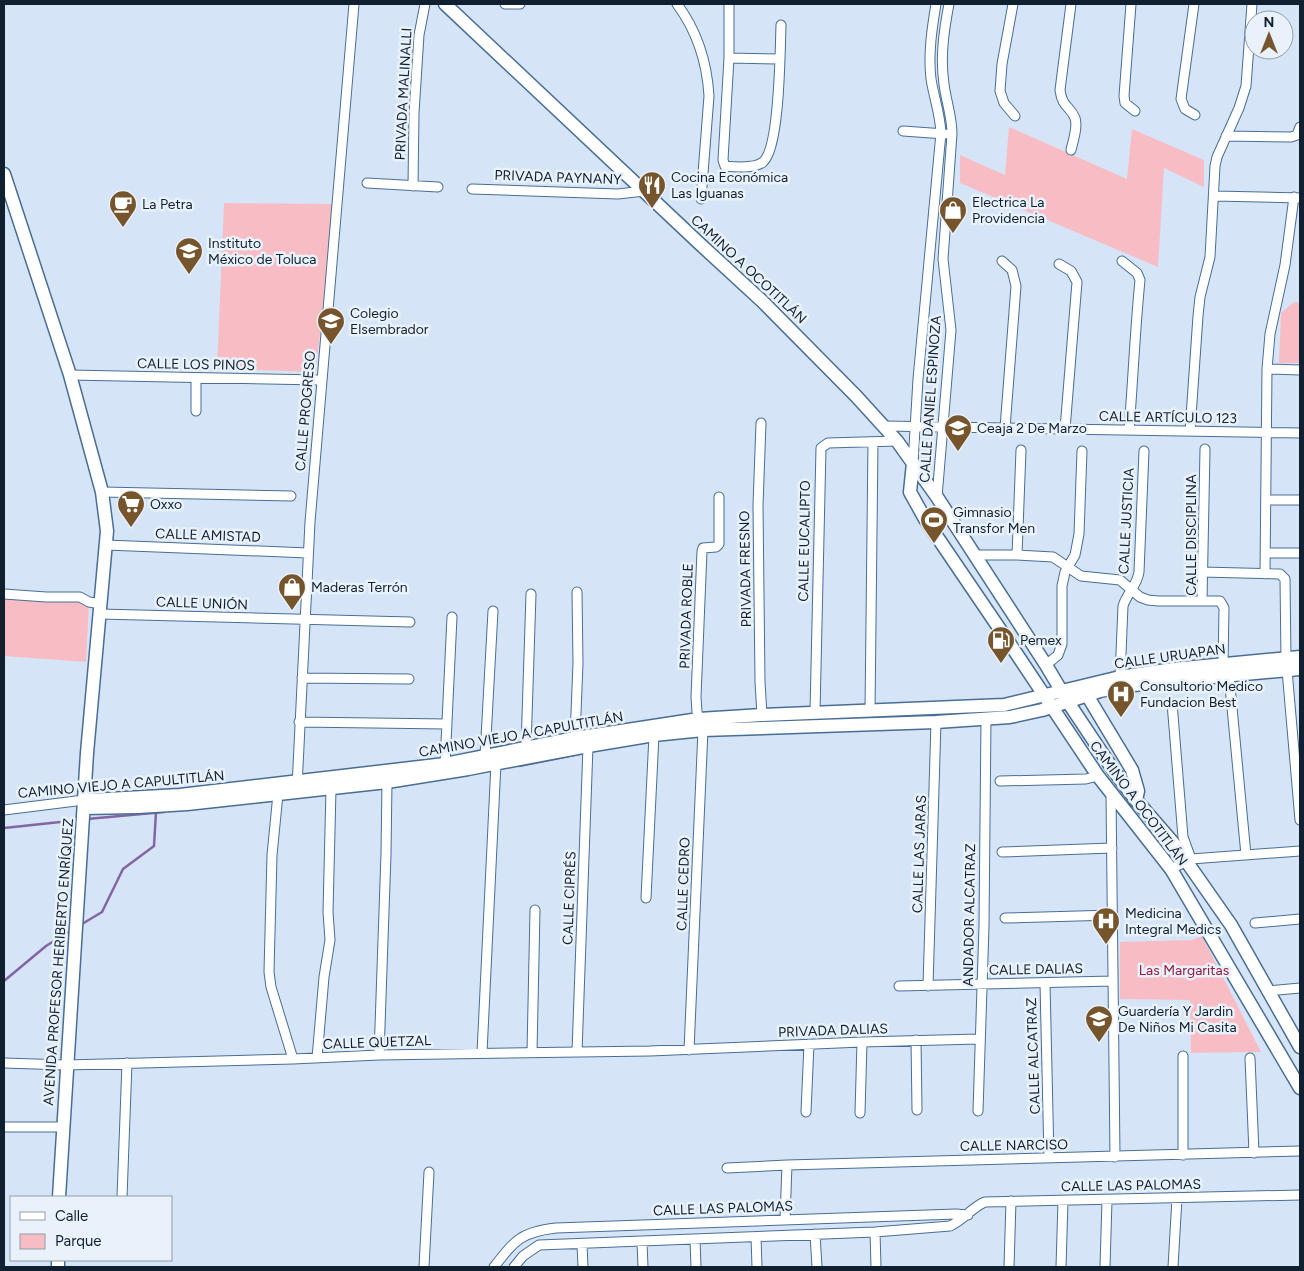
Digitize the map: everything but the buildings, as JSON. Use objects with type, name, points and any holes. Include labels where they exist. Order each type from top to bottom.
[{"type":"main road","name":"CAMINO A OCOTITLÁN","points":[[445,4],[762,301],[897,441],[937,497],[1114,771],[1136,800],[1188,860],[1230,925],[1300,1047]]},
{"type":"main road","name":"AVENIDA PROFESOR HERIBERTO ENRÍQUEZ","points":[[4,174],[70,375],[102,492],[106,517],[106,545],[84,804],[66,1064],[59,1196]]},
{"type":"main road","name":"CAMINO A OCOTITLÁN","points":[[913,463],[909,487],[911,496],[962,576],[1045,695],[1098,776],[1171,869],[1300,1088]]},
{"type":"main road","name":"CALLE URUAPAN","points":[[1085,690],[1125,686],[1226,670],[1287,664],[1300,657]]},
{"type":"main road","name":"CALLE URUAPAN","points":[[1287,664],[1300,669]]},
{"type":"main road","name":"CALLE URUAPAN","points":[[1045,695],[1065,696],[1120,677],[1173,669],[1226,670]]},
{"type":"main road","points":[[1085,690],[1132,770],[1138,791],[1136,800]]},
{"type":"main road","name":"CAMINO VIEJO A CAPULTITLÁN","points":[[84,804],[296,787],[445,764],[490,760],[588,746],[762,715],[1004,705],[1045,695]]},
{"type":"main road","name":"CALLE URUAPAN","points":[[1052,707],[1065,696]]},
{"type":"main road","name":"CAMINO VIEJO A CAPULTITLÁN","points":[[84,804],[138,807],[278,794],[296,787],[331,789],[387,782],[490,760],[526,748],[575,738],[701,725],[986,720],[1021,715],[1052,707]]},
{"type":"street","name":"CALLE PROGRESO","points":[[296,787],[308,553],[354,4]]},
{"type":"street","name":"PRIVADA MALINALLI","points":[[413,186],[414,113],[419,35],[421,15],[425,4]]},
{"type":"street","points":[[505,4],[520,4]]},
{"type":"street","points":[[677,4],[695,33],[706,64],[709,82],[709,104],[701,199]]},
{"type":"street","points":[[729,4],[729,58],[724,165],[756,166],[765,161],[770,152],[777,107],[781,25]]},
{"type":"street","name":"CALLE DANIEL ESPINOZA","points":[[913,463],[929,245],[940,134],[938,104],[930,65],[936,4]]},
{"type":"street","name":"CALLE DANIEL ESPINOZA","points":[[937,497],[951,330],[943,259],[952,134],[951,113],[944,87],[942,59],[949,4]]},
{"type":"street","points":[[1013,4],[1002,64],[1000,91],[1004,103],[1015,116]]},
{"type":"street","points":[[1071,4],[1060,90],[1062,102],[1074,116],[1076,122],[1071,150]]},
{"type":"street","points":[[1131,4],[1124,96],[1126,102],[1135,111]]},
{"type":"street","points":[[1194,4],[1181,99],[1185,109],[1195,115]]},
{"type":"street","points":[[1190,431],[1200,297],[1210,256],[1215,166],[1246,86],[1252,4]]},
{"type":"street","points":[[729,58],[780,59]]},
{"type":"street","points":[[1226,136],[1288,137],[1299,131]]},
{"type":"street","points":[[903,132],[952,134]]},
{"type":"street","points":[[367,183],[438,187]]},
{"type":"street","name":"PRIVADA PAYNANY","points":[[472,189],[618,194],[644,191]]},
{"type":"street","points":[[1214,196],[1297,197],[1286,265],[1270,334],[1267,369],[1264,574]]},
{"type":"street","points":[[1002,261],[1012,270],[1016,286],[1005,428]]},
{"type":"street","points":[[1122,261],[1137,273],[1140,280],[1129,430]]},
{"type":"street","points":[[1059,264],[1072,271],[1077,282],[1065,429]]},
{"type":"street","points":[[1267,369],[1300,370]]},
{"type":"street","name":"CALLE LOS PINOS","points":[[70,375],[321,380]]},
{"type":"street","points":[[196,378],[196,411]]},
{"type":"street","name":"PRIVADA FRESNO","points":[[761,423],[758,505],[762,715]]},
{"type":"street","name":"CALLE ARTÍCULO 123","points":[[884,426],[1300,433]]},
{"type":"street","name":"CALLE EUCALIPTO","points":[[815,712],[821,448],[828,443],[897,441]]},
{"type":"street","points":[[870,711],[873,442]]},
{"type":"street","name":"CALLE DISCIPLINA","points":[[1206,449],[1202,601],[1217,600],[1223,605],[1226,670]]},
{"type":"street","points":[[1017,555],[1021,450]]},
{"type":"street","points":[[1046,665],[1057,658],[1062,644],[1063,577],[1075,554],[1080,534],[1082,451]]},
{"type":"street","name":"CALLE JUSTICIA","points":[[1120,677],[1123,606],[1135,585],[1139,572],[1144,451]]},
{"type":"street","points":[[102,492],[291,496]]},
{"type":"street","name":"PRIVADA ROBLE","points":[[701,725],[696,697],[702,552],[703,548],[716,547],[719,544],[719,497]]},
{"type":"street","points":[[1266,500],[1300,500]]},
{"type":"street","name":"CALLE AMISTAD","points":[[106,545],[308,553]]},
{"type":"street","points":[[1265,553],[1300,553]]},
{"type":"street","points":[[974,555],[1053,557],[1078,574],[1086,577],[1120,580],[1140,597],[1153,600],[1202,601]]},
{"type":"street","points":[[1202,572],[1280,574],[1285,579],[1287,664],[1300,820]]},
{"type":"street","points":[[575,738],[578,663],[577,592]]},
{"type":"street","name":"CALLE UNIÓN","points":[[4,594],[80,597],[100,609],[304,620],[410,622]]},
{"type":"street","points":[[526,748],[530,594]]},
{"type":"street","points":[[482,1053],[493,611]]},
{"type":"street","points":[[445,764],[452,617]]},
{"type":"street","points":[[1226,670],[1246,855]]},
{"type":"street","points":[[302,678],[409,679]]},
{"type":"street","points":[[1172,703],[1184,837],[1188,860]]},
{"type":"street","name":"ANDADOR ALCATRAZ","points":[[978,1111],[986,720]]},
{"type":"street","points":[[299,722],[447,724]]},
{"type":"street","name":"CALLE LAS JARAS","points":[[928,986],[936,722]]},
{"type":"street","name":"CALLE CEDRO","points":[[689,1050],[701,725]]},
{"type":"street","points":[[646,898],[654,735]]},
{"type":"street","name":"CALLE CIPRÉS","points":[[577,1052],[588,746]]},
{"type":"street","points":[[1000,781],[1086,779],[1098,776]]},
{"type":"street","points":[[379,1055],[387,782]]},
{"type":"street","points":[[317,1058],[330,940],[328,912],[331,789]]},
{"type":"street","points":[[278,794],[272,855],[269,972],[271,988],[293,1059]]},
{"type":"street","points":[[1111,794],[1115,1157]]},
{"type":"street","name":"CAMINO VIEJO A CAPULTITLÁN","points":[[4,810],[84,804]]},
{"type":"street","points":[[1002,852],[1112,848]]},
{"type":"street","points":[[1171,869],[1188,860],[1300,851]]},
{"type":"street","points":[[532,1052],[536,910]]},
{"type":"street","points":[[1005,918],[1113,915]]},
{"type":"street","points":[[1255,923],[1300,919]]},
{"type":"street","name":"CALLE DALIAS","points":[[899,986],[1113,981]]},
{"type":"street","name":"CALLE ALCATRAZ","points":[[1045,983],[1049,1158]]},
{"type":"street","points":[[1267,991],[1300,988]]},
{"type":"street","name":"PRIVADA DALIAS","points":[[689,1050],[979,1039]]},
{"type":"street","points":[[916,1040],[917,1110]]},
{"type":"street","points":[[860,1113],[862,1042]]},
{"type":"street","points":[[806,1112],[810,1044]]},
{"type":"street","name":"CALLE QUETZAL","points":[[4,1063],[127,1063],[379,1055],[689,1050]]},
{"type":"street","points":[[1183,1056],[1183,1155]]},
{"type":"street","points":[[1250,1058],[1254,1153]]},
{"type":"street","points":[[122,1196],[127,1063]]},
{"type":"street","points":[[4,1127],[62,1127]]},
{"type":"street","name":"CALLE NARCISO","points":[[728,1168],[1300,1151]]},
{"type":"street","points":[[785,1219],[787,1165]]},
{"type":"street","points":[[424,1267],[429,1172]]},
{"type":"street","name":"CALLE LAS PALOMAS","points":[[514,1267],[523,1256],[539,1245],[875,1232],[950,1226],[985,1202],[1300,1195]]},
{"type":"street","points":[[1173,1267],[1177,1198]]},
{"type":"street","points":[[1106,1267],[1107,1200]]},
{"type":"street","points":[[1009,1267],[1011,1201]]},
{"type":"street","points":[[1061,1267],[1063,1201]]},
{"type":"street","name":"CALLE LAS PALOMAS","points":[[494,1267],[516,1241],[529,1233],[540,1230],[785,1219],[968,1215]]},
{"type":"street","points":[[875,1232],[876,1267]]},
{"type":"street","points":[[815,1234],[816,1267]]},
{"type":"street","points":[[756,1237],[757,1267]]},
{"type":"street","points":[[695,1239],[696,1267]]},
{"type":"street","points":[[642,1242],[643,1267]]},
{"type":"street","points":[[582,1244],[583,1267]]},
{"type":"street","points":[[523,1256],[523,1267]]},
{"type":"green space","points":[[1009,127],[1127,179],[1132,129],[1204,160],[1204,187],[1164,168],[1158,267],[960,183],[960,155],[1005,175]]},
{"type":"green space","points":[[224,203],[333,204],[316,372],[217,369]]},
{"type":"green space","points":[[1294,302],[1300,303],[1300,363],[1279,363],[1281,313]]},
{"type":"green space","points":[[4,597],[89,603],[86,662],[4,656]]},
{"type":"green space","name":"Las Margaritas","points":[[1202,936],[1261,1052],[1191,1053],[1190,1000],[1120,999],[1120,942],[1192,940]]},
{"type":"waterway","points":[[808,719],[865,718]]},
{"type":"waterway","points":[[519,766],[585,753]]},
{"type":"waterway","points":[[82,924],[102,912],[123,869],[154,846],[156,812]]},
{"type":"waterway","points":[[87,819],[164,812]]},
{"type":"waterway","points":[[4,828],[79,820]]},
{"type":"waterway","points":[[4,981],[46,946],[70,931]]},
{"type":"place","name":"Cocina Económica Las Iguanas","points":[[652,209]]},
{"type":"place","name":"La Petra","points":[[123,228]]},
{"type":"place","name":"Electrica La Providencia","points":[[953,234]]},
{"type":"place","name":"Instituto México de Toluca","points":[[189,275]]},
{"type":"place","name":"Colegio Elsembrador","points":[[331,345]]},
{"type":"place","name":"Ceaja 2 De Marzo","points":[[958,452]]},
{"type":"place","name":"Oxxo","points":[[131,528]]},
{"type":"place","name":"Gimnasio Transfor Men","points":[[934,544]]},
{"type":"place","name":"Maderas Terrón","points":[[292,611]]},
{"type":"place","name":"Pemex","points":[[1001,664]]},
{"type":"place","name":"Consultorio Medico Fundacion Best","points":[[1121,718]]},
{"type":"place","name":"Medicina Integral Medics","points":[[1106,945]]},
{"type":"place","name":"Guardería Y Jardin De Niños Mi Casita","points":[[1099,1043]]}]
